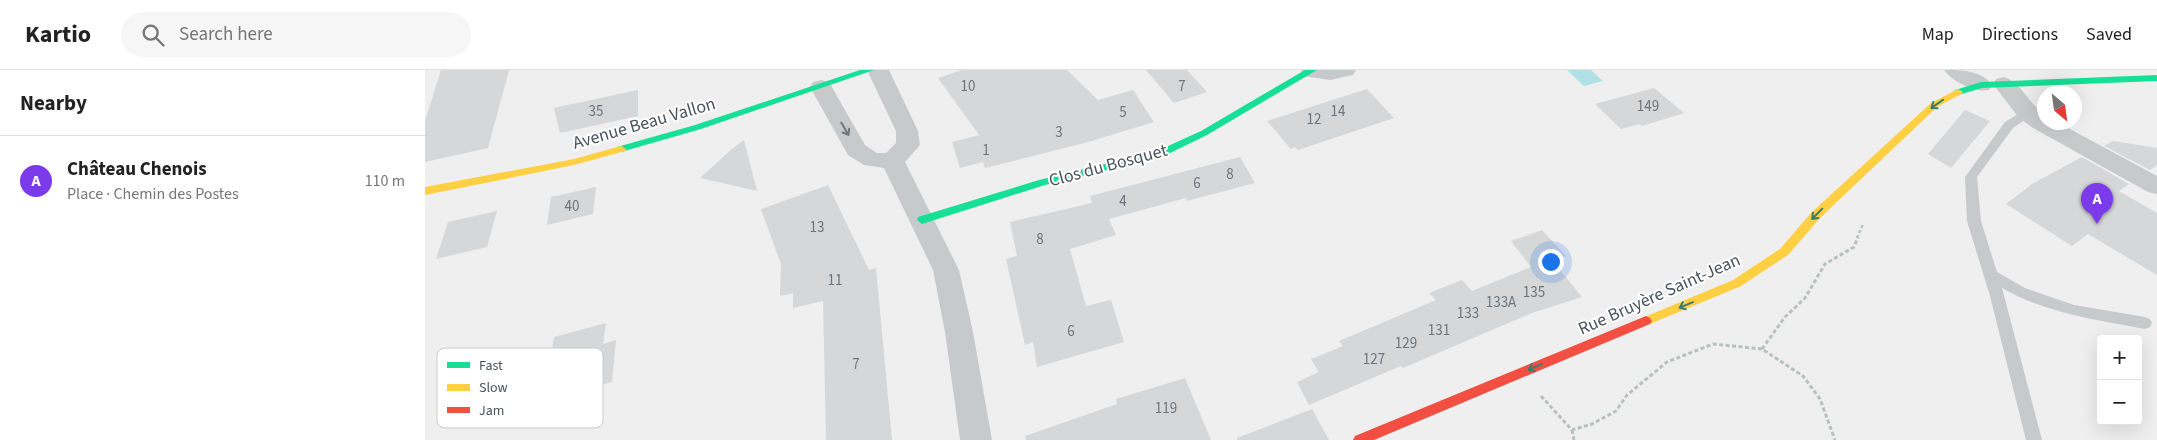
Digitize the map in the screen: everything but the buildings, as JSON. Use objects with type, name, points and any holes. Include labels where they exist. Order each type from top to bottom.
[{"type":"street","points":[[821,86],[856,150],[872,160],[892,161],[908,145],[907,131],[878,70]]},
{"type":"street","name":"Clos du Bosquet","points":[[922,220],[1043,182],[1160,154],[1204,133],[1311,70],[1330,74],[1345,70]]},
{"type":"street","points":[[1955,70],[1992,85],[2041,123],[2157,186]]},
{"type":"street","name":"Avenue Beau Vallon","points":[[425,191],[574,162],[698,127],[821,86],[856,72]]},
{"type":"street","name":"Rue Bruyère Saint-Jean","points":[[1360,440],[1737,283],[1784,252],[1816,215],[1934,105],[1955,93],[1992,85],[2157,78]]},
{"type":"street","points":[[892,161],[946,270],[959,332],[976,440]]},
{"type":"lane","points":[[2027,113],[2009,125],[1971,177],[1974,221],[2035,440]]},
{"type":"lane","points":[[1990,275],[2020,292],[2073,310],[2145,323]]},
{"type":"path","points":[[1762,349],[1785,318],[1805,298],[1825,264],[1854,247],[1863,224]]},
{"type":"path","points":[[1572,430],[1592,424],[1616,411],[1627,395],[1667,362],[1713,344],[1762,349],[1803,376],[1820,399],[1835,440]]},
{"type":"path","points":[[1520,373],[1572,430],[1574,440]]},
{"type":"water","points":[[1567,70],[1591,70],[1603,81],[1584,86]]},
{"type":"traffic: fast","points":[[621,149],[698,127],[869,70]]},
{"type":"traffic: fast","points":[[922,220],[1043,182],[1160,154],[1204,133],[1312,70]]},
{"type":"traffic: fast","points":[[1958,92],[1981,85],[2157,78]]},
{"type":"traffic: slow","points":[[1646,321],[1737,283],[1784,252],[1816,215],[1934,105],[1958,92]]},
{"type":"traffic: slow","points":[[425,191],[574,162],[621,149]]},
{"type":"traffic: jam","points":[[1360,440],[1646,321]]},
{"type":"place","name":"Château Chenois","points":[[2097,224]]}]
